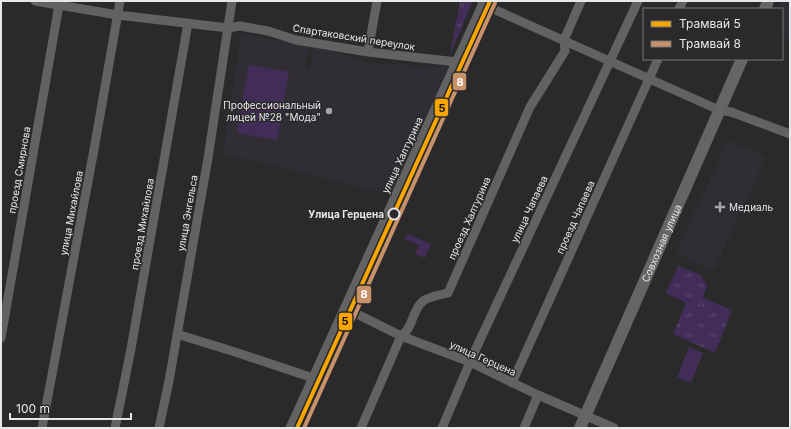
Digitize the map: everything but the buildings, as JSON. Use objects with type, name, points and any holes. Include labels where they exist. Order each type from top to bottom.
[{"type":"street","name":"Спартаковский переулок","points":[[35,1],[118,15],[228,28],[240,26],[261,29],[296,40],[368,52],[457,62]]},
{"type":"street","name":"улица Михайлова","points":[[42,428],[120,1]]},
{"type":"street","name":"улица Энгельса","points":[[159,428],[169,381],[208,158],[232,1]]},
{"type":"street","points":[[368,52],[377,1]]},
{"type":"street","name":"проезд Халтурина","points":[[361,428],[401,336],[406,333],[423,301],[431,297],[448,293],[530,107],[565,51],[564,40],[581,1]]},
{"type":"street","name":"улица Чапаева","points":[[442,428],[470,362],[638,1]]},
{"type":"street","points":[[483,2],[610,62],[719,110],[731,112],[790,134]]},
{"type":"street","name":"улица Халтурина","points":[[290,428],[483,2]]},
{"type":"street","name":"проезд Смирнова","points":[[1,338],[58,5]]},
{"type":"street","name":"проезд Михайлова","points":[[115,428],[131,348],[188,23]]},
{"type":"street","name":"проезд Чапаева","points":[[512,383],[650,80],[658,60]]},
{"type":"street","name":"Совхозная улица","points":[[580,428],[742,60]]},
{"type":"street","name":"улица Герцена","points":[[343,311],[352,315],[359,315],[401,336],[470,362],[538,395],[614,428]]},
{"type":"street","points":[[177,334],[313,378]]},
{"type":"street","points":[[524,428],[538,395]]},
{"type":"shaded area","points":[[781,1],[790,1],[790,40],[783,37],[783,8],[778,8]]},
{"type":"shaded area","name":"Профессиональный лицей №28 \"Мода\"","points":[[241,34],[309,46],[305,67],[310,69],[314,47],[344,54],[362,62],[378,65],[402,64],[422,68],[450,66],[392,194],[223,154]]},
{"type":"shaded area","name":"Медиаль","points":[[728,140],[766,157],[714,270],[676,253]]},
{"type":"green space","points":[[460,1],[473,1],[450,54]]},
{"type":"green space","points":[[249,65],[289,72],[277,140],[237,133]]},
{"type":"green space","points":[[407,234],[431,244],[425,258],[415,254],[419,245],[405,239]]},
{"type":"green space","points":[[678,266],[701,275],[707,286],[703,298],[732,310],[715,353],[673,334],[686,303],[666,293]]},
{"type":"green space","points":[[689,347],[703,353],[691,383],[677,377]]},
{"type":"tram line","name":"5","points":[[297,428],[490,1]]},
{"type":"tram line","name":"8","points":[[304,428],[495,3]]},
{"type":"place","name":"Профессиональный лицей №28 \"Мода\"","points":[[329,111]]},
{"type":"place","name":"Медиаль","points":[[720,207]]},
{"type":"place","name":"Улица Герцена","points":[[394,214]]}]
